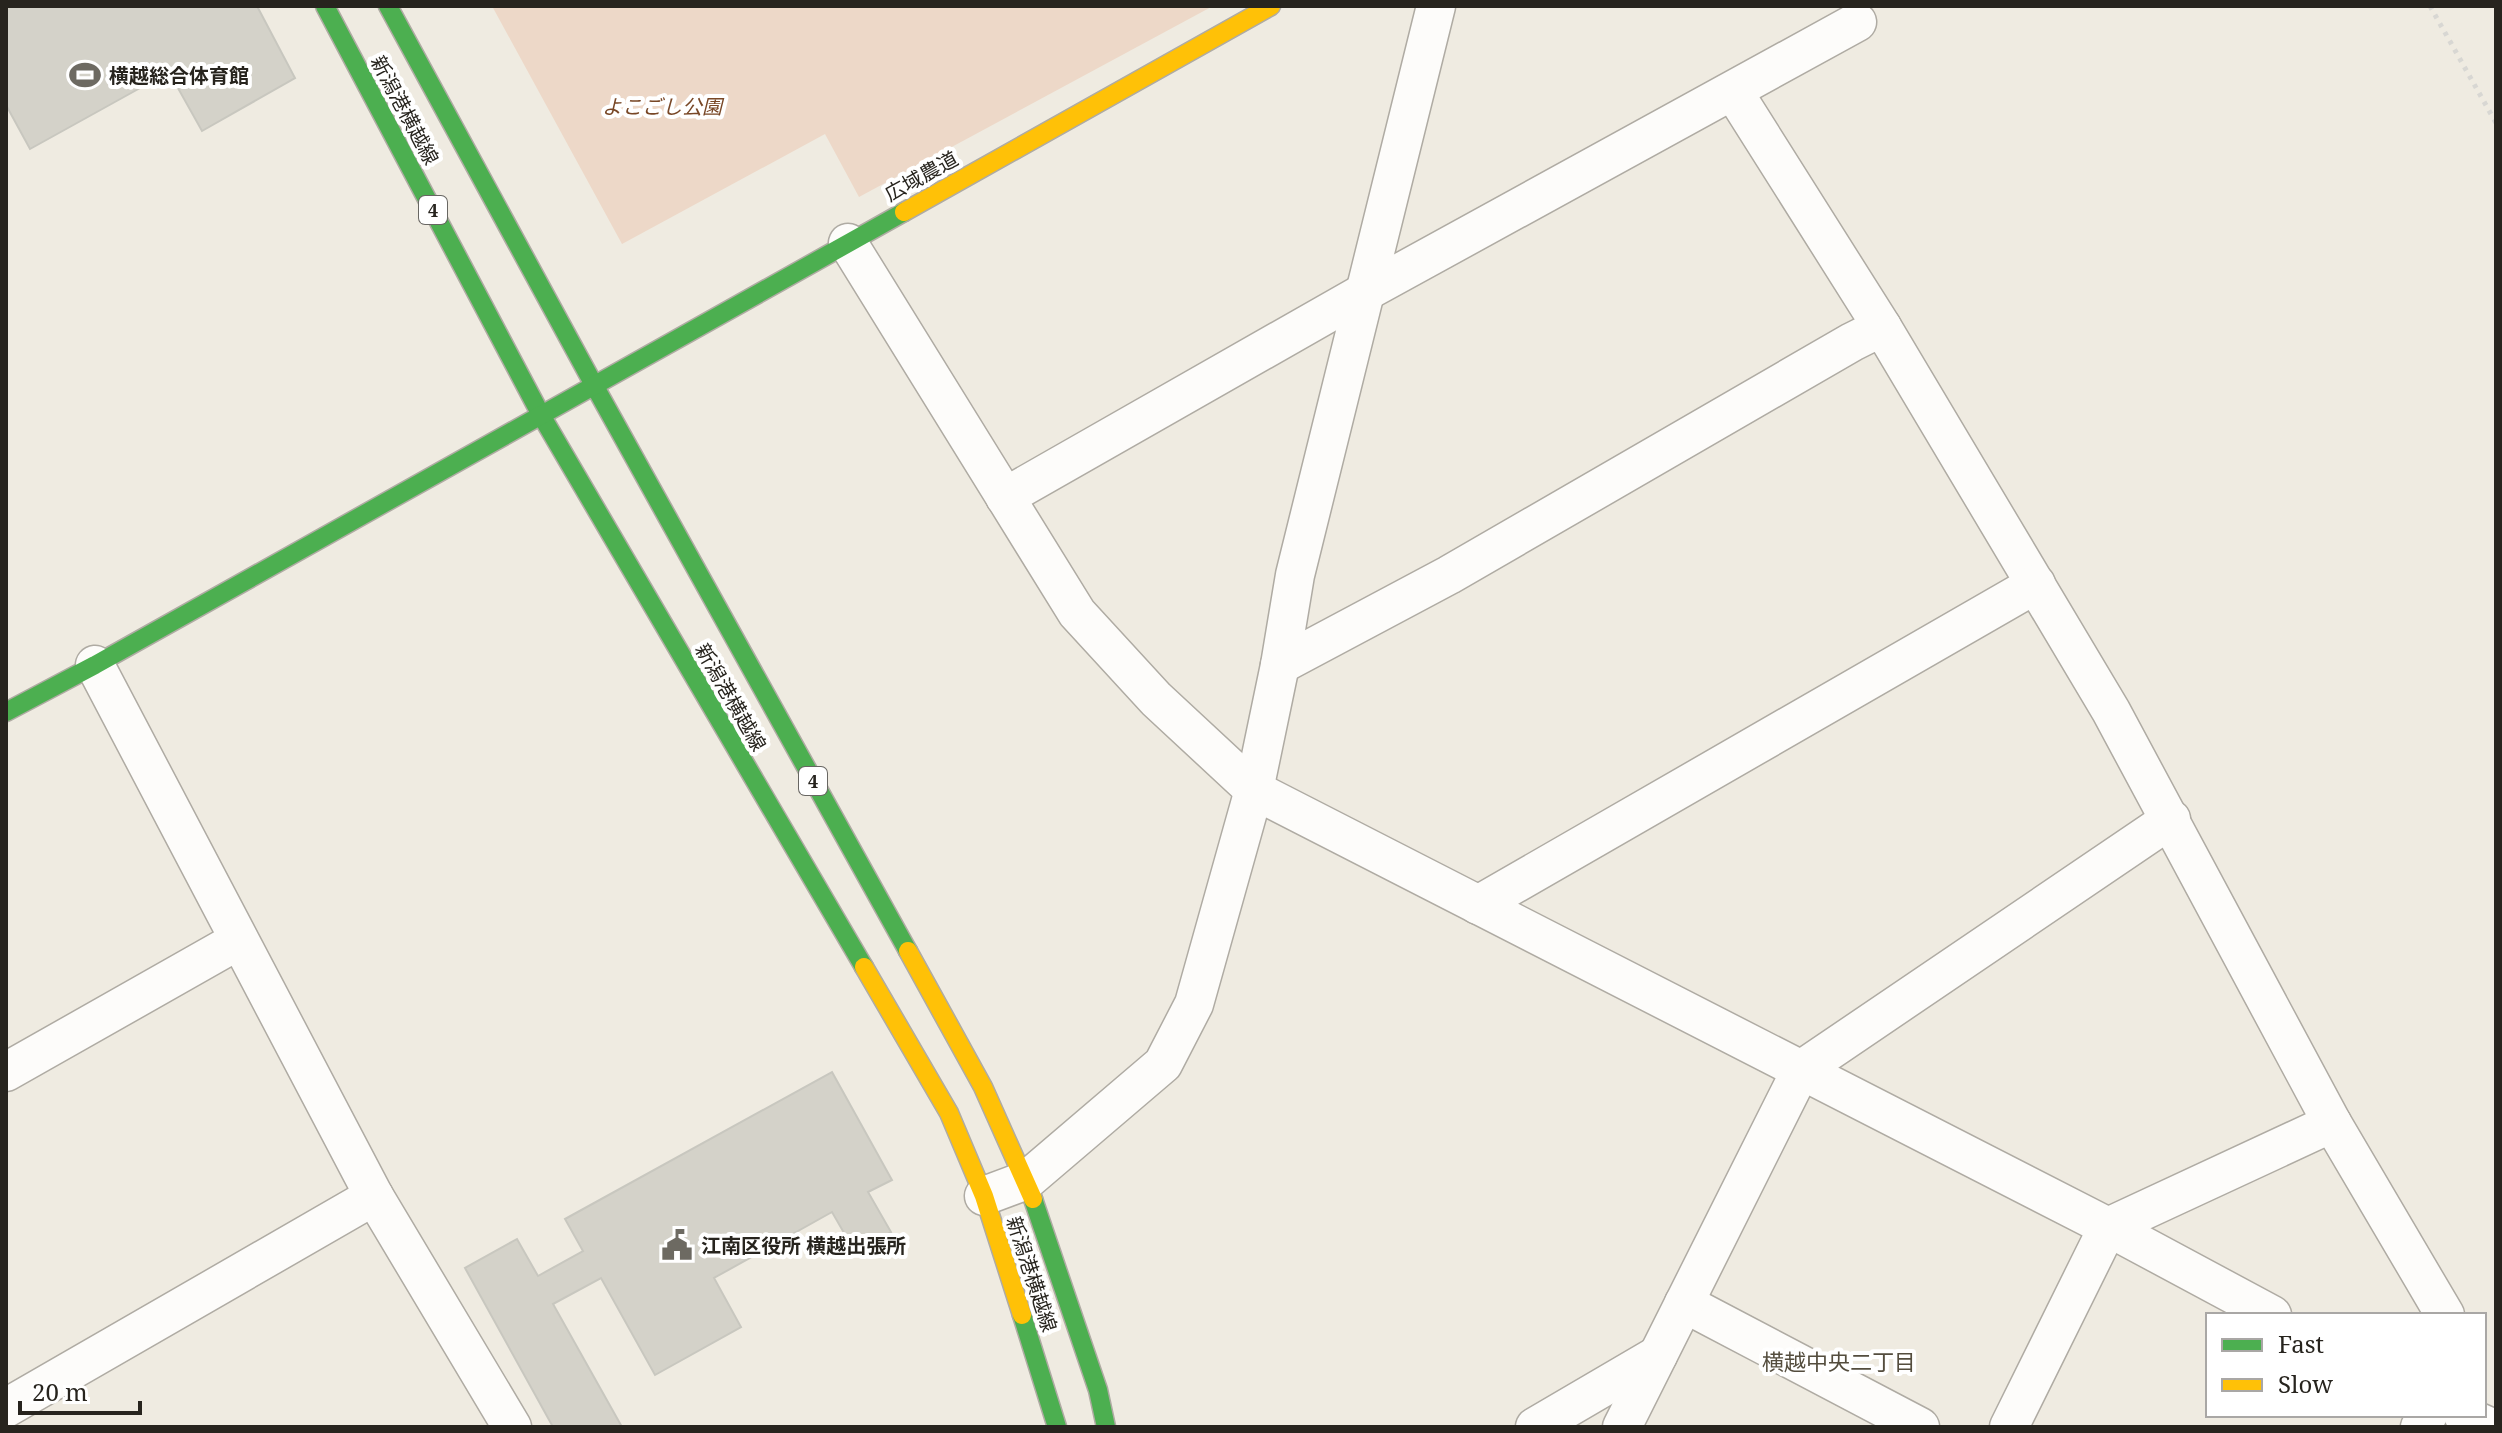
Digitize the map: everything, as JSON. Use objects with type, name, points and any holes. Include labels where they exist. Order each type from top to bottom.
[{"type":"main road","name":"新潟港横越線","points":[[325,6],[541,415],[949,1113],[984,1196],[1057,1427]]},
{"type":"main road","name":"新潟港横越線","points":[[388,6],[983,1087],[1027,1180],[1098,1390],[1106,1427]]},
{"type":"main road","name":"広域農道","points":[[6,712],[1271,6]]},
{"type":"street","points":[[984,1196],[1027,1180],[1163,1064],[1194,1004],[1254,790],[1295,575],[1436,6]]},
{"type":"street","points":[[1005,497],[1365,292],[1857,22]]},
{"type":"street","points":[[1733,91],[1882,327],[2111,711],[2332,1123],[2444,1313]]},
{"type":"street","points":[[848,243],[1077,613],[1156,699],[1254,790],[2108,1227],[2268,1313]]},
{"type":"street","points":[[1280,665],[1449,575],[1882,327]]},
{"type":"street","points":[[1478,905],[2036,584]]},
{"type":"street","points":[[95,665],[374,1196],[512,1427]]},
{"type":"street","points":[[1622,1427],[1801,1070],[2171,819]]},
{"type":"street","points":[[6,1072],[239,940]]},
{"type":"street","points":[[2009,1427],[2108,1227],[2332,1123]]},
{"type":"street","points":[[6,1408],[374,1196]]},
{"type":"street","points":[[1684,1303],[1920,1427]]},
{"type":"street","points":[[1535,1427],[1658,1355]]},
{"type":"street","points":[[2468,1417],[2490,1427]]},
{"type":"path","points":[[2430,6],[2496,123]]},
{"type":"green space","name":"よこごし公園","points":[[492,6],[1213,6],[859,197],[825,134],[622,244]]},
{"type":"building","name":"横越総合体育館","points":[[6,6],[257,6],[295,78],[202,131],[169,72],[30,149],[6,105]]},
{"type":"building","name":"江南区役所 横越出張所","points":[[832,1072],[892,1180],[868,1192],[891,1232],[855,1252],[832,1212],[714,1278],[741,1327],[655,1375],[601,1278],[553,1304],[622,1427],[553,1427],[465,1268],[517,1239],[538,1276],[583,1251],[565,1219]]},
{"type":"traffic: fast","points":[[325,6],[541,415],[864,967]]},
{"type":"traffic: fast","points":[[388,6],[908,951]]},
{"type":"traffic: fast","points":[[6,712],[904,212]]},
{"type":"traffic: fast","points":[[1033,1199],[1098,1390],[1106,1427]]},
{"type":"traffic: fast","points":[[1022,1315],[1057,1427]]},
{"type":"traffic: slow","points":[[904,212],[1271,6]]},
{"type":"traffic: slow","points":[[908,951],[983,1087],[1033,1199]]},
{"type":"traffic: slow","points":[[864,967],[949,1113],[984,1196],[1022,1315]]},
{"type":"place","name":"横越総合体育館","points":[[85,75]]},
{"type":"place","name":"江南区役所 横越出張所","points":[[677,1245]]},
{"type":"district","name":"横越中央二丁目","points":[[1839,1361]]}]
